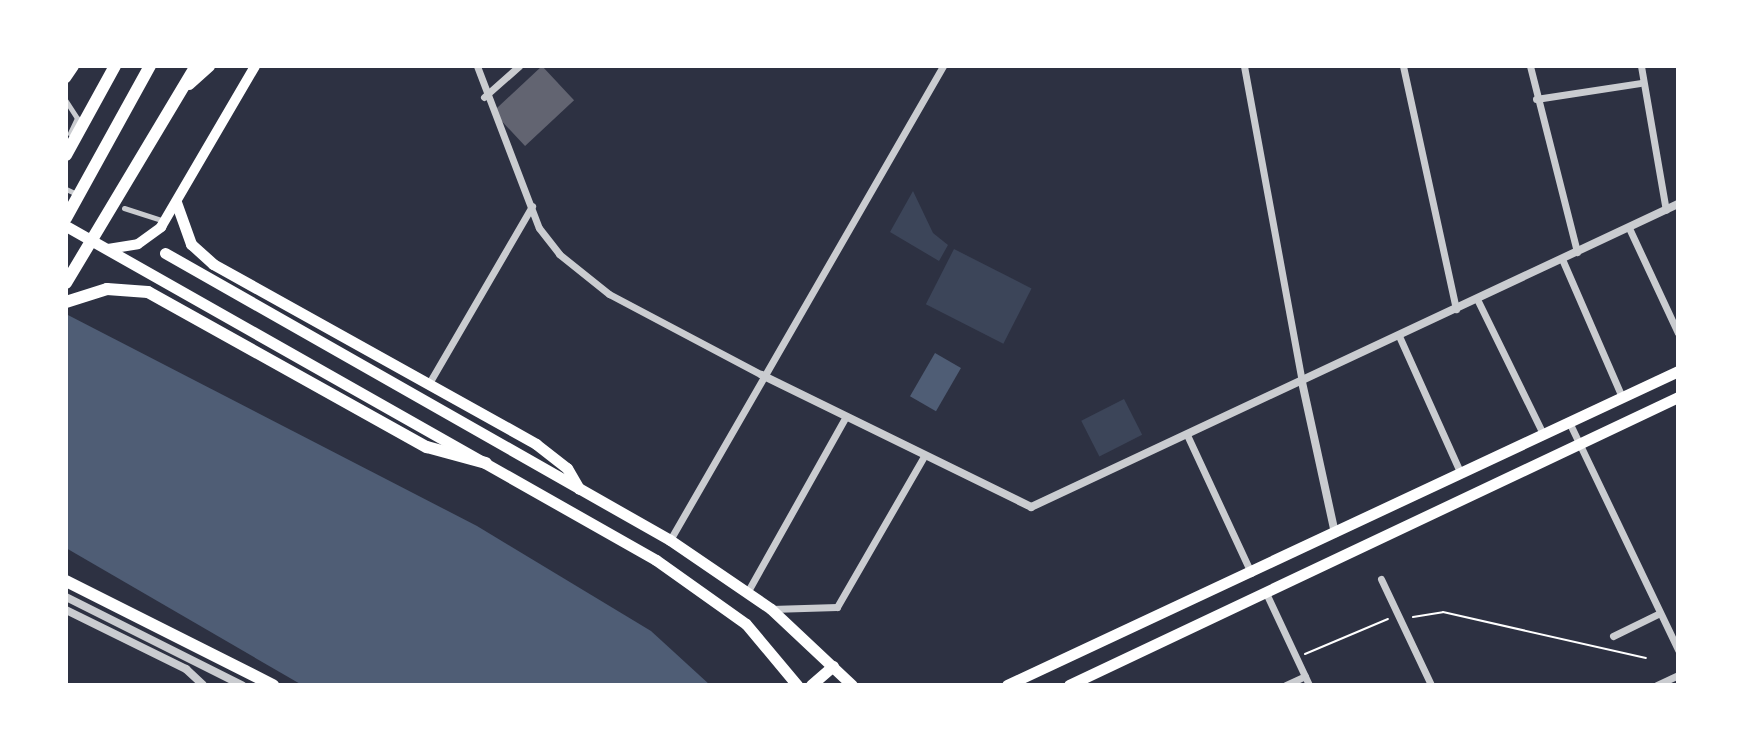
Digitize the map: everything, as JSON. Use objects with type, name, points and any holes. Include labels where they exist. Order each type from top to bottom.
[{"type":"highway","points":[[66,155],[115,66]]},
{"type":"highway","points":[[66,218],[150,66]]},
{"type":"highway","points":[[66,283],[196,66]]},
{"type":"highway","points":[[183,88],[209,66]]},
{"type":"highway","points":[[66,302],[128,289],[167,301],[427,447],[486,463]]},
{"type":"highway","points":[[66,581],[273,685]]},
{"type":"main road","points":[[66,78],[74,66]]},
{"type":"main road","points":[[108,249],[138,244],[165,222],[255,66]]},
{"type":"main road","points":[[176,202],[191,244],[213,264],[554,456],[580,490]]},
{"type":"main road","points":[[66,226],[486,463],[714,597],[797,685]]},
{"type":"main road","points":[[165,253],[670,540],[771,609],[852,685]]},
{"type":"main road","points":[[1007,685],[1251,574],[1678,371]]},
{"type":"main road","points":[[1069,685],[1678,397]]},
{"type":"main road","points":[[811,685],[833,666]]},
{"type":"street","points":[[477,66],[484,97],[546,236],[582,276],[845,418],[923,458],[1031,507],[1188,437],[1678,204]]},
{"type":"street","points":[[484,97],[519,66]]},
{"type":"street","points":[[670,540],[762,375],[943,66]]},
{"type":"street","points":[[1244,66],[1302,382],[1335,533]]},
{"type":"street","points":[[1403,66],[1456,309]]},
{"type":"street","points":[[1530,66],[1577,252]]},
{"type":"street","points":[[1641,66],[1640,83],[1666,210]]},
{"type":"street","points":[[1536,99],[1640,83]]},
{"type":"street","points":[[66,101],[77,118],[70,133]]},
{"type":"street","points":[[66,189],[80,195]]},
{"type":"street","points":[[428,385],[532,206]]},
{"type":"street","points":[[124,208],[165,222]]},
{"type":"street","points":[[1629,228],[1678,333]]},
{"type":"street","points":[[1562,259],[1622,397]]},
{"type":"street","points":[[1477,299],[1543,434]]},
{"type":"street","points":[[1399,336],[1461,474]]},
{"type":"street","points":[[748,591],[845,418]]},
{"type":"street","points":[[1569,422],[1678,650]]},
{"type":"street","points":[[1188,437],[1251,574]]},
{"type":"street","points":[[771,609],[837,607],[923,458]]},
{"type":"street","points":[[1381,579],[1431,685]]},
{"type":"street","points":[[1266,593],[1309,685]]},
{"type":"street","points":[[66,597],[242,685]]},
{"type":"street","points":[[66,610],[186,669],[203,685]]},
{"type":"street","points":[[1613,636],[1660,613]]},
{"type":"street","points":[[1657,685],[1678,675]]},
{"type":"street","points":[[1286,685],[1305,676]]},
{"type":"path","points":[[1297,658],[1398,617],[1443,612],[1646,658]]},
{"type":"shaded area","points":[[913,191],[933,233],[948,245],[939,261],[890,232]]},
{"type":"shaded area","points":[[954,249],[1032,288],[1003,344],[926,304]]},
{"type":"shaded area","points":[[66,314],[477,526],[651,631],[710,685],[302,685],[66,548]]},
{"type":"shaded area","points":[[935,353],[961,368],[936,411],[910,396]]},
{"type":"shaded area","points":[[1124,399],[1142,435],[1099,456],[1081,421]]},
{"type":"building","points":[[542,66],[574,100],[525,146],[493,112]]}]
